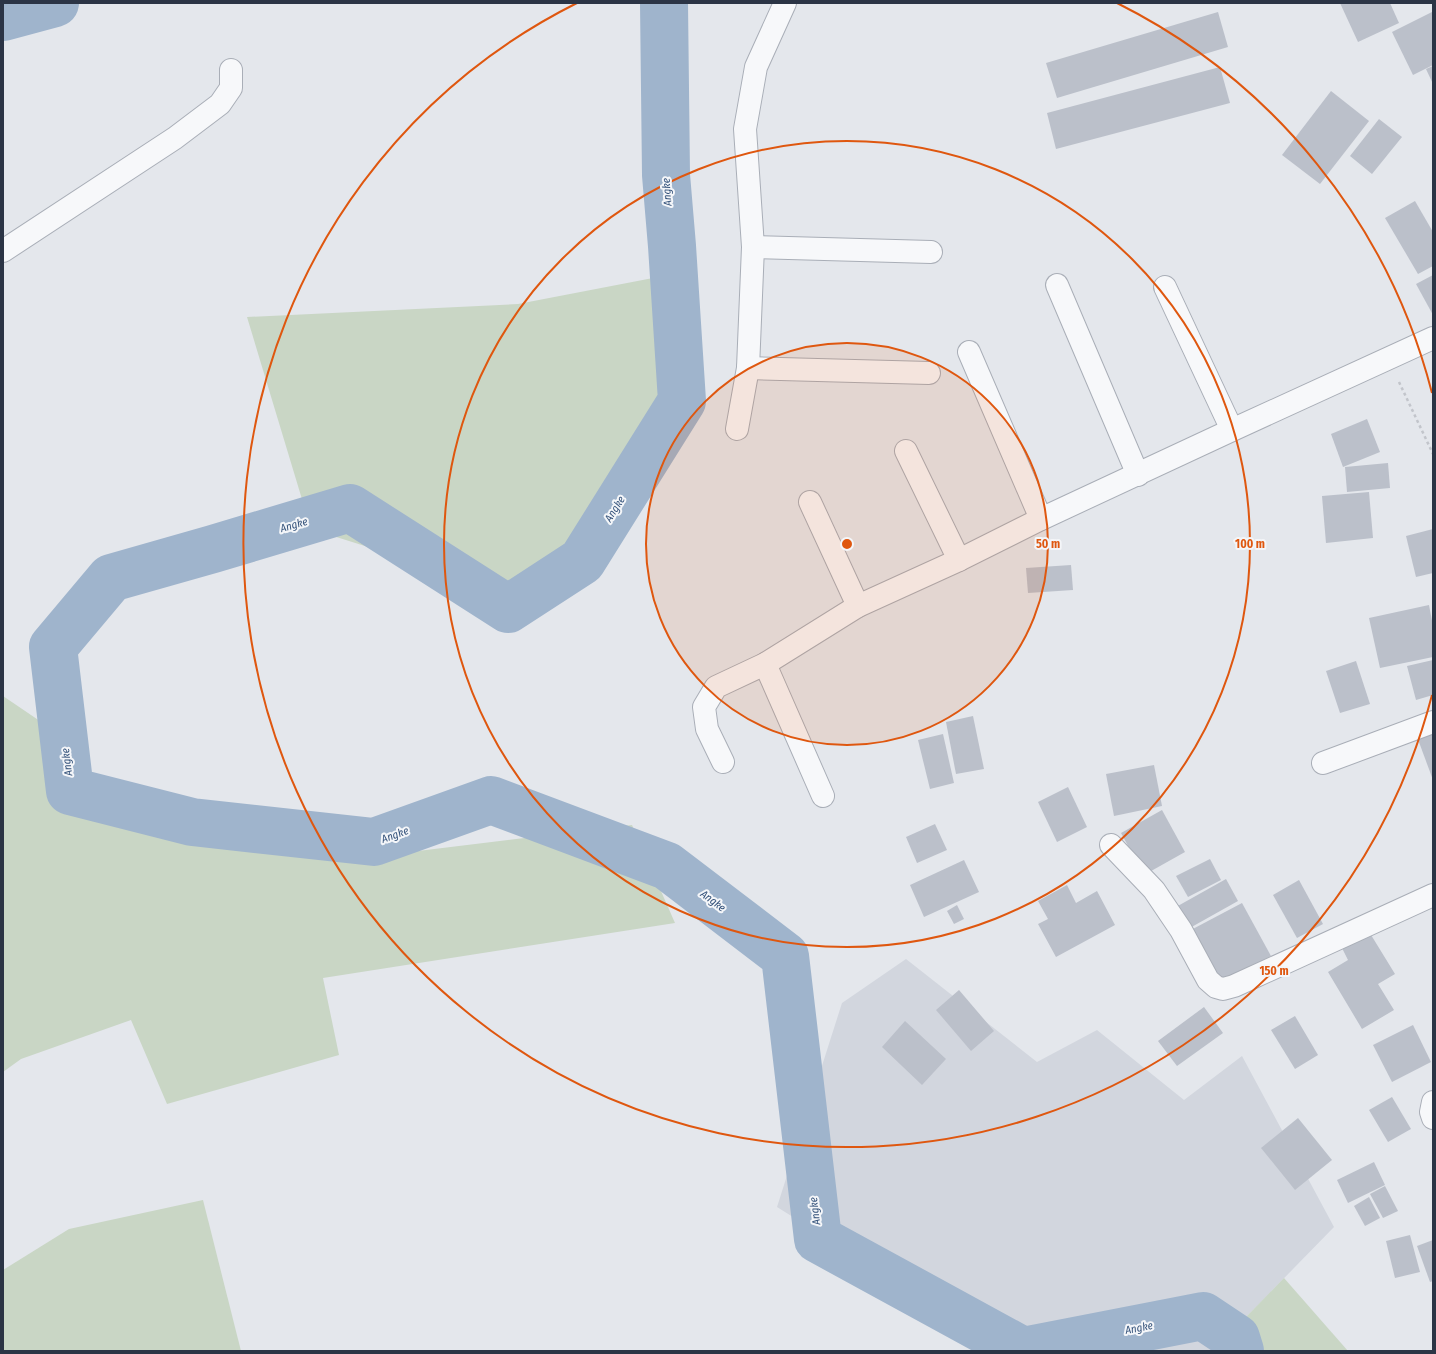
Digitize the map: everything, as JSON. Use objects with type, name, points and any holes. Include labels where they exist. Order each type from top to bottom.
[{"type":"street","points":[[737,429],[748,368],[752,247],[745,129],[756,67],[785,3]]},
{"type":"street","points":[[3,251],[175,138],[220,104],[231,88],[231,70]]},
{"type":"street","points":[[752,247],[931,252]]},
{"type":"street","points":[[1057,285],[1138,474]]},
{"type":"street","points":[[1165,287],[1232,430]]},
{"type":"street","points":[[723,762],[707,729],[704,707],[716,687],[765,664],[858,606],[958,560],[1041,519],[1433,338]]},
{"type":"street","points":[[969,352],[1041,519]]},
{"type":"street","points":[[748,368],[929,373]]},
{"type":"street","points":[[906,451],[958,560]]},
{"type":"street","points":[[810,502],[858,606]]},
{"type":"street","points":[[765,664],[823,796]]},
{"type":"street","points":[[1323,763],[1433,722]]},
{"type":"street","points":[[1111,845],[1154,890],[1182,930],[1208,980],[1216,987],[1223,989],[1234,986],[1433,895]]},
{"type":"street","points":[[1433,1102],[1431,1112],[1433,1118]]},
{"type":"path","points":[[1388,358],[1433,454]]},
{"type":"shaded area","points":[[906,959],[1037,1062],[1097,1030],[1184,1100],[1242,1056],[1334,1227],[1213,1351],[1007,1351],[777,1207],[842,1003]]},
{"type":"green space","points":[[679,273],[666,419],[591,540],[518,602],[387,553],[311,529],[247,317],[518,304]]},
{"type":"green space","points":[[3,696],[59,734],[110,806],[234,832],[377,856],[632,825],[675,923],[323,978],[339,1055],[167,1104],[131,1020],[21,1059],[3,1072]]},
{"type":"green space","points":[[203,1200],[241,1351],[3,1351],[3,1270],[69,1229]]},
{"type":"green space","points":[[1284,1278],[1348,1351],[1213,1351]]},
{"type":"building","points":[[1340,3],[1390,3],[1399,23],[1358,42]]},
{"type":"building","points":[[1218,12],[1228,47],[1057,98],[1046,63]]},
{"type":"building","points":[[1432,12],[1433,65],[1413,75],[1392,32]]},
{"type":"building","points":[[1433,66],[1433,84],[1426,69]]},
{"type":"building","points":[[1220,67],[1230,103],[1056,149],[1047,113]]},
{"type":"building","points":[[1331,91],[1369,121],[1320,184],[1282,155]]},
{"type":"building","points":[[1379,119],[1402,137],[1372,174],[1350,156]]},
{"type":"building","points":[[1415,201],[1433,232],[1433,266],[1418,274],[1385,218]]},
{"type":"building","points":[[1433,275],[1433,315],[1416,284]]},
{"type":"building","points":[[1367,419],[1380,452],[1343,467],[1331,434]]},
{"type":"building","points":[[1388,463],[1390,488],[1347,492],[1345,467]]},
{"type":"building","points":[[1369,492],[1373,538],[1326,543],[1322,496]]},
{"type":"building","points":[[1433,529],[1433,573],[1416,577],[1406,536]]},
{"type":"building","points":[[1071,565],[1073,590],[1028,593],[1026,568]]},
{"type":"building","points":[[1429,605],[1433,626],[1433,657],[1380,668],[1369,618]]},
{"type":"building","points":[[1433,660],[1433,695],[1416,700],[1407,666]]},
{"type":"building","points":[[1356,661],[1370,704],[1340,713],[1326,671]]},
{"type":"building","points":[[973,716],[984,769],[956,774],[946,722]]},
{"type":"building","points":[[1433,728],[1433,780],[1416,734]]},
{"type":"building","points":[[943,734],[954,783],[930,789],[918,740]]},
{"type":"building","points":[[1154,765],[1162,806],[1114,816],[1106,774]]},
{"type":"building","points":[[1068,787],[1087,827],[1057,842],[1038,802]]},
{"type":"building","points":[[1162,810],[1185,852],[1144,875],[1121,833]]},
{"type":"building","points":[[935,824],[947,850],[917,863],[906,837]]},
{"type":"building","points":[[1210,859],[1221,880],[1188,897],[1176,876]]},
{"type":"building","points":[[964,860],[979,892],[924,917],[910,885]]},
{"type":"building","points":[[1226,879],[1238,901],[1188,929],[1176,907]]},
{"type":"building","points":[[1299,880],[1323,924],[1297,938],[1273,895]]},
{"type":"building","points":[[1067,885],[1076,903],[1097,891],[1115,925],[1056,957],[1038,924],[1048,919],[1038,901]]},
{"type":"building","points":[[1242,903],[1271,956],[1218,985],[1189,931]]},
{"type":"building","points":[[957,905],[964,919],[954,924],[947,911]]},
{"type":"building","points":[[1368,930],[1395,974],[1378,984],[1394,1010],[1362,1029],[1328,972],[1348,960],[1341,946]]},
{"type":"building","points":[[959,990],[994,1031],[971,1051],[936,1010]]},
{"type":"building","points":[[1204,1007],[1223,1033],[1177,1066],[1158,1041]]},
{"type":"building","points":[[1295,1016],[1318,1055],[1295,1069],[1271,1030]]},
{"type":"building","points":[[905,1021],[946,1059],[922,1085],[882,1047]]},
{"type":"building","points":[[1413,1025],[1431,1062],[1392,1082],[1373,1045]]},
{"type":"building","points":[[1392,1097],[1411,1129],[1388,1142],[1369,1110]]},
{"type":"building","points":[[1298,1118],[1332,1160],[1295,1190],[1261,1148]]},
{"type":"building","points":[[1374,1162],[1385,1185],[1348,1203],[1337,1180]]},
{"type":"building","points":[[1385,1186],[1398,1211],[1383,1218],[1370,1194]]},
{"type":"building","points":[[1369,1197],[1380,1218],[1365,1226],[1354,1206]]},
{"type":"building","points":[[1410,1235],[1420,1272],[1395,1278],[1386,1241]]},
{"type":"building","points":[[1433,1240],[1433,1281],[1430,1282],[1417,1246]]},
{"type":"waterway","name":"Angke","points":[[3,17],[55,3]]},
{"type":"waterway","name":"Angke","points":[[664,3],[666,175],[682,401],[582,561],[508,609],[350,508],[111,578],[53,647],[70,791],[192,822],[374,842],[491,800],[667,866],[785,956],[818,1239],[1023,1351],[1203,1316],[1236,1338],[1240,1351]]}]
